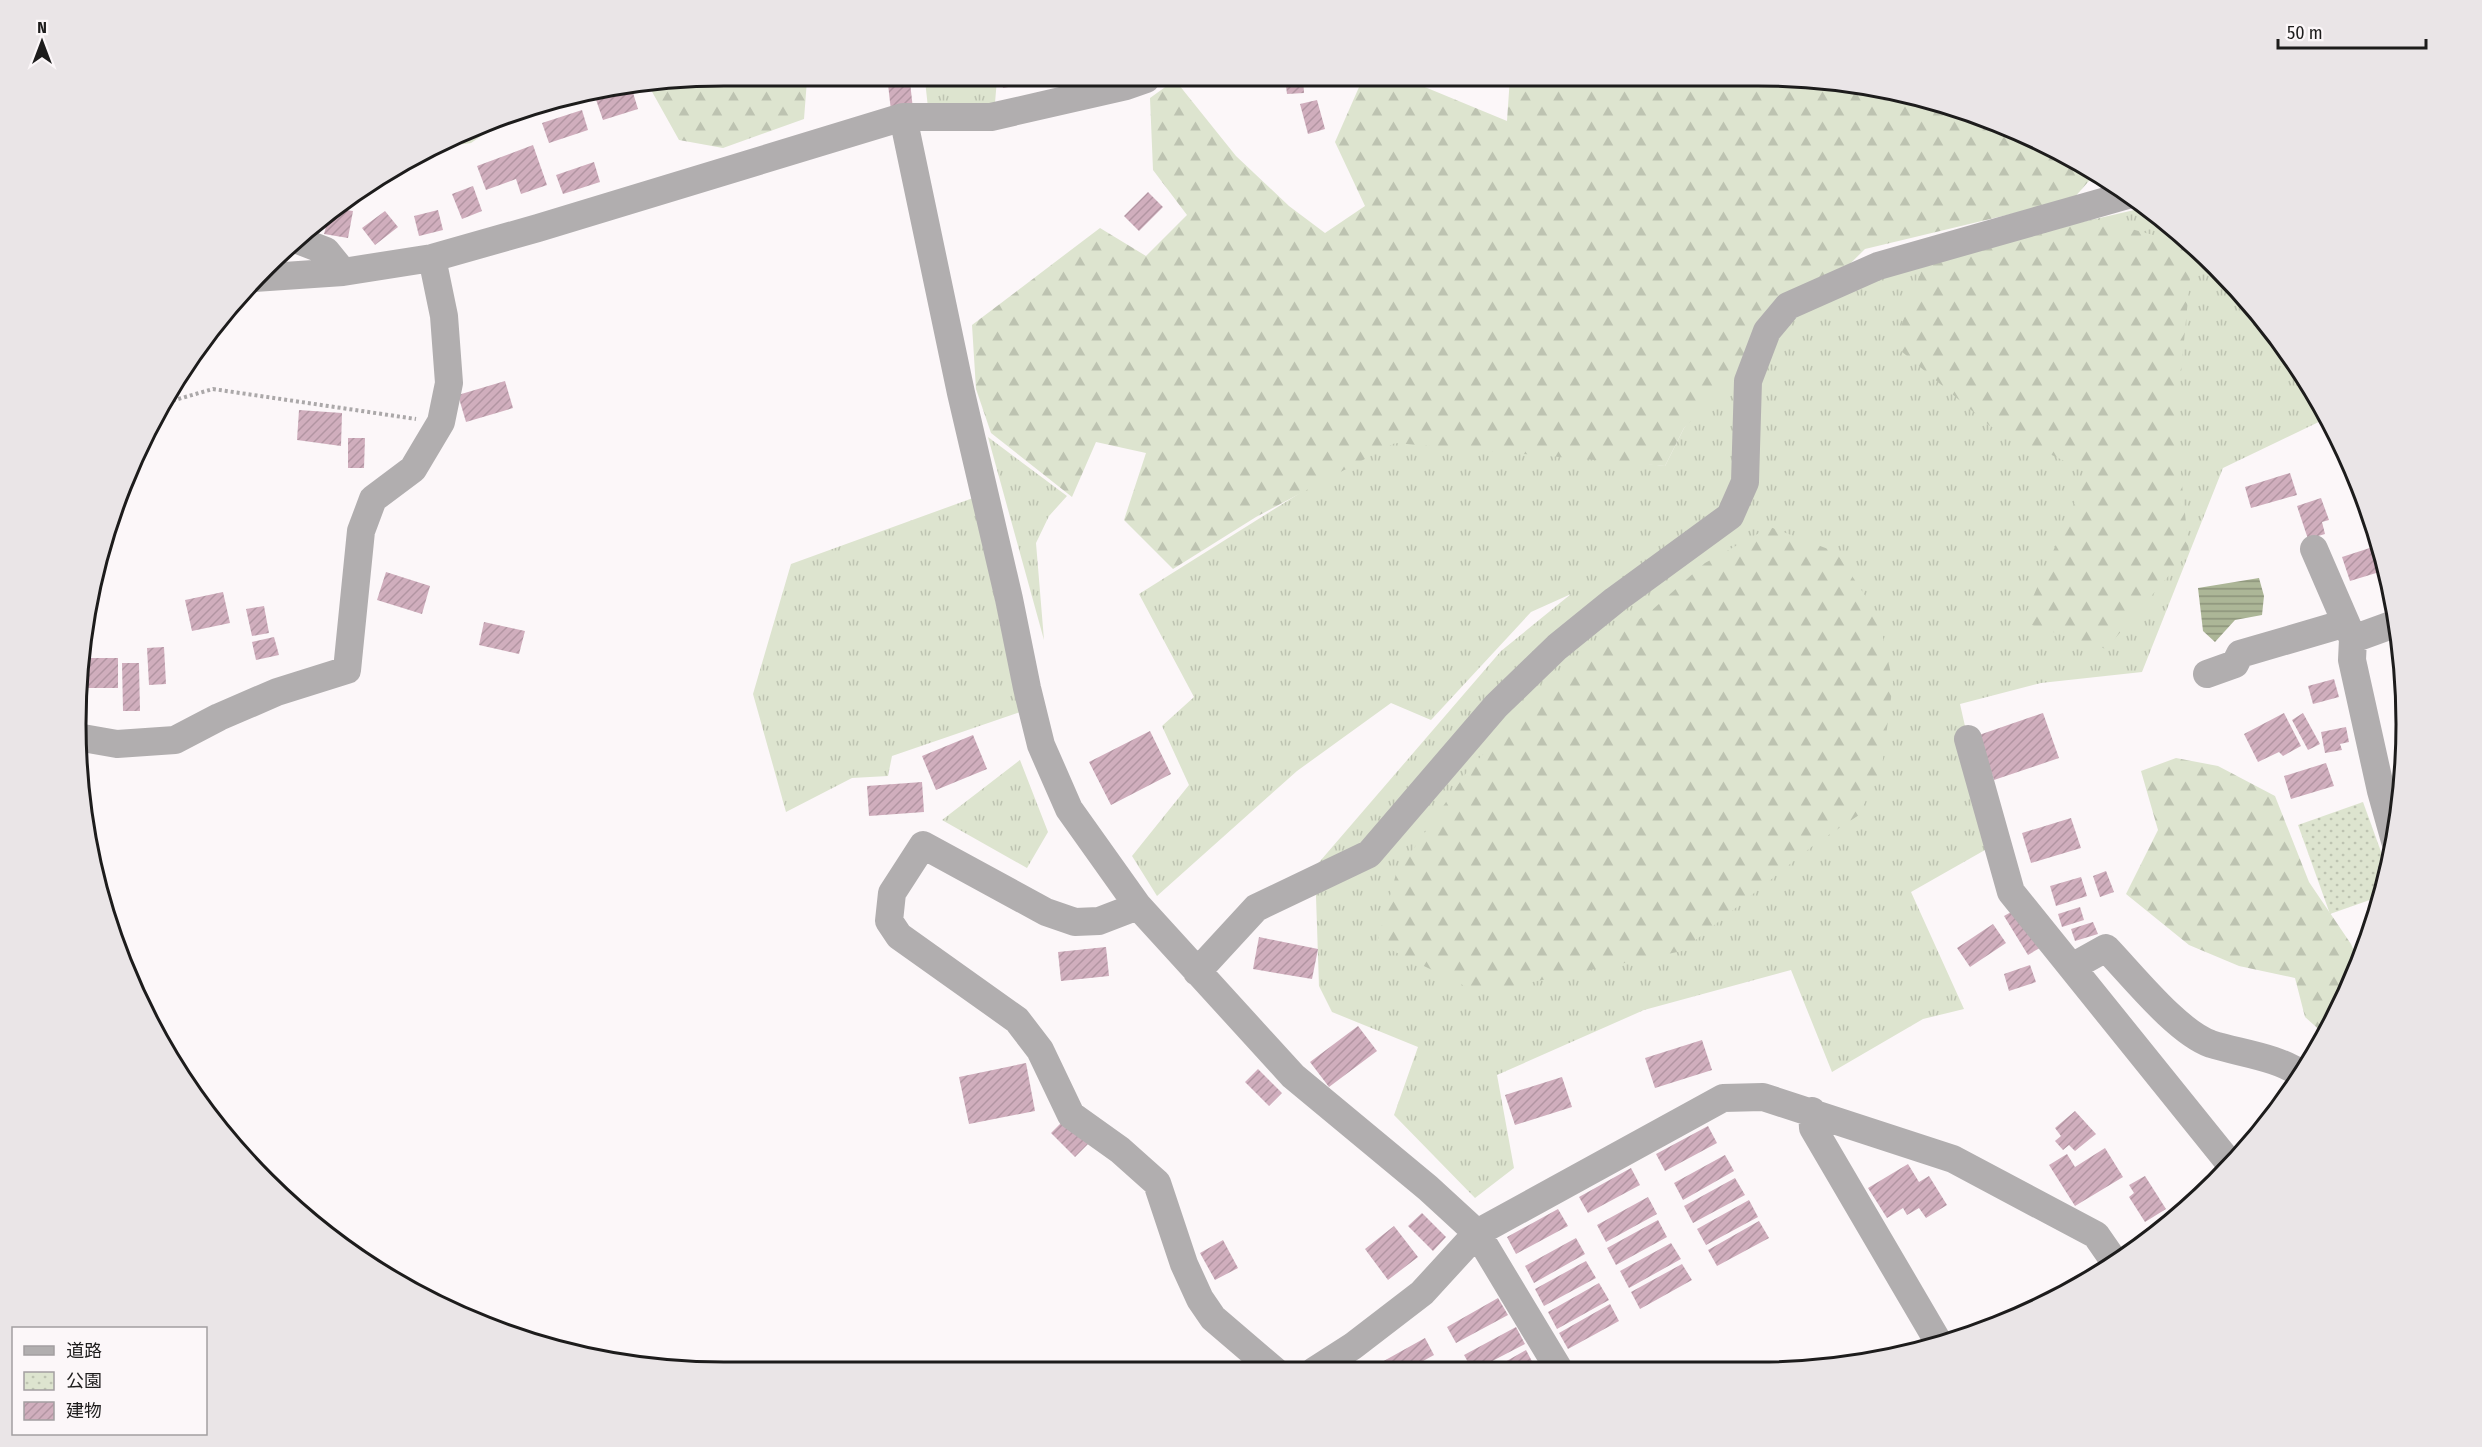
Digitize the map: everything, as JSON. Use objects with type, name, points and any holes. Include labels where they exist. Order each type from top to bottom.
[{"type":"street","points":[[267,277],[343,272],[432,258],[903,117],[991,117],[1126,86]]},
{"type":"street","points":[[903,117],[959,382],[1041,745],[1069,809],[1138,906],[1293,1076],[1428,1188],[1477,1233],[1554,1361]]},
{"type":"street","points":[[1197,972],[1256,908],[1369,854],[1496,706],[1557,647],[1615,600],[1730,516],[1745,482],[1748,381],[1767,332],[1788,306],[1878,266],[2119,197]]},
{"type":"street","points":[[305,243],[326,251],[343,272]]},
{"type":"street","points":[[86,739],[117,744],[175,740],[219,717],[277,692],[347,670],[361,531],[373,500],[413,469],[441,422],[450,383],[444,316],[432,258]]},
{"type":"street","points":[[2314,549],[2350,631],[2352,660],[2389,818]]},
{"type":"street","points":[[2207,674],[2235,664],[2240,654],[2388,624]]},
{"type":"street","points":[[1968,739],[2011,891],[2225,1158]]},
{"type":"street","points":[[1138,906],[1099,921],[1075,922],[1046,912],[922,845],[892,893],[889,921],[899,936],[1017,1020],[1040,1050],[1071,1115],[1120,1150],[1157,1184],[1184,1264],[1200,1299],[1213,1318],[1263,1361]]},
{"type":"street","points":[[2072,967],[2106,948],[2178,1023],[2210,1043],[2238,1049],[2294,1069]]},
{"type":"street","points":[[1330,1361],[1422,1293],[1477,1233],[1722,1098],[1763,1096],[1953,1159],[2096,1235],[2110,1256]]},
{"type":"street","points":[[1812,1111],[1812,1128],[1935,1337]]},
{"type":"path","points":[[173,400],[213,389],[441,422]]},
{"type":"green space","points":[[807,86],[804,119],[723,148],[679,140],[651,90],[682,87]]},
{"type":"green space","points":[[926,86],[996,86],[995,103],[928,108]]},
{"type":"green space","points":[[1167,86],[1180,86],[1236,156],[1289,206],[1325,233],[1365,206],[1335,142],[1360,86],[1422,86],[1507,121],[1509,86],[1759,86],[1842,91],[1924,107],[1964,119],[2041,151],[2091,179],[2073,199],[1865,249],[1684,428],[1665,466],[1395,443],[1256,517],[1173,569],[1124,520],[1146,453],[1096,442],[1072,497],[991,433],[976,389],[972,325],[1100,228],[1146,256],[1187,215],[1153,170],[1150,98]]},
{"type":"green space","points":[[491,130],[471,143],[453,146]]},
{"type":"green space","points":[[2136,210],[2210,272],[2238,303],[2289,369],[2320,421],[2223,468],[2142,672],[2041,683],[1960,704],[1992,846],[1911,892],[1964,1009],[1923,1019],[1832,1072],[1791,970],[1644,1010],[1497,1075],[1514,1168],[1475,1198],[1394,1115],[1418,1047],[1332,1012],[1319,986],[1315,867],[1501,651],[1571,594],[1531,612],[1431,720],[1391,703],[1297,771],[1157,896],[1132,856],[1189,785],[1162,726],[1194,697],[1139,594],[1394,434],[1665,466],[1684,428],[1791,289]]},
{"type":"green space","points":[[2095,219],[2176,241],[2192,256],[2176,426],[2189,552],[2106,649],[2022,622],[2088,472],[1990,426],[1894,345],[1923,267]]},
{"type":"green space","points":[[988,437],[1067,496],[1049,516],[1036,543],[1044,640]]},
{"type":"green space","points":[[973,498],[1020,712],[892,756],[888,776],[852,778],[786,812],[753,694],[791,564]]},
{"type":"green space","points":[[1770,527],[1836,552],[1878,615],[1893,683],[1882,766],[1859,815],[1815,844],[1682,951],[1479,993],[1377,943],[1396,874],[1469,769],[1560,674],[1651,611],[1705,563]]},
{"type":"green space","points":[[2176,758],[2218,766],[2275,796],[2309,882],[2354,952],[2331,1006],[2318,1029],[2305,1017],[2295,978],[2239,966],[2189,945],[2126,894],[2158,830],[2141,771]]},
{"type":"green space","points":[[1020,760],[1048,832],[1027,868],[942,820]]},
{"type":"green space","points":[[2363,802],[2382,855],[2372,899],[2330,914],[2298,825]]},
{"type":"shaded area","points":[[2259,578],[2264,596],[2262,615],[2235,620],[2215,642],[2203,631],[2198,588]]},
{"type":"building","points":[[888,86],[910,86],[913,109],[891,111]]},
{"type":"building","points":[[1286,86],[1304,86],[1304,93],[1287,94]]},
{"type":"building","points":[[633,92],[638,109],[603,120],[596,99]]},
{"type":"building","points":[[1317,100],[1325,129],[1308,134],[1300,104]]},
{"type":"building","points":[[582,110],[588,130],[549,143],[542,123]]},
{"type":"building","points":[[533,145],[547,185],[521,194],[516,179],[486,190],[477,166]]},
{"type":"building","points":[[594,162],[600,182],[563,194],[556,175]]},
{"type":"building","points":[[473,186],[482,211],[462,219],[452,194]]},
{"type":"building","points":[[1148,192],[1163,207],[1139,231],[1124,216]]},
{"type":"building","points":[[345,210],[353,211],[348,238],[324,234],[327,224],[335,217]]},
{"type":"building","points":[[438,210],[443,230],[419,236],[414,216]]},
{"type":"building","points":[[385,211],[398,227],[375,245],[362,228]]},
{"type":"building","points":[[505,381],[513,408],[466,422],[458,395]]},
{"type":"building","points":[[299,410],[342,413],[341,446],[297,440]]},
{"type":"building","points":[[348,438],[365,438],[364,468],[348,468]]},
{"type":"building","points":[[2290,473],[2297,495],[2251,508],[2245,487]]},
{"type":"building","points":[[2321,498],[2329,520],[2322,522],[2325,534],[2308,539],[2297,506]]},
{"type":"building","points":[[2372,547],[2378,572],[2350,581],[2342,557]]},
{"type":"building","points":[[386,572],[430,586],[422,614],[377,600]]},
{"type":"building","points":[[223,592],[230,623],[192,631],[185,600]]},
{"type":"building","points":[[264,606],[269,633],[252,636],[246,609]]},
{"type":"building","points":[[484,622],[525,631],[519,654],[479,645]]},
{"type":"building","points":[[274,637],[279,655],[256,660],[252,642]]},
{"type":"building","points":[[164,647],[166,684],[149,685],[147,648]]},
{"type":"building","points":[[90,658],[118,658],[118,688],[87,688]]},
{"type":"building","points":[[122,663],[139,663],[140,711],[123,711]]},
{"type":"building","points":[[2334,679],[2339,697],[2313,704],[2308,686]]},
{"type":"building","points":[[2043,713],[2059,758],[1994,780],[1979,735]]},
{"type":"building","points":[[2284,713],[2301,746],[2283,756],[2279,752],[2258,762],[2244,734]]},
{"type":"building","points":[[2303,713],[2320,744],[2308,750],[2292,720]]},
{"type":"building","points":[[2346,727],[2349,742],[2340,744],[2342,750],[2325,753],[2321,732]]},
{"type":"building","points":[[1150,731],[1171,774],[1111,805],[1089,762]]},
{"type":"building","points":[[973,735],[987,769],[936,790],[922,756]]},
{"type":"building","points":[[2326,763],[2334,786],[2291,799],[2284,776]]},
{"type":"building","points":[[922,782],[924,812],[869,816],[867,786]]},
{"type":"building","points":[[2071,818],[2081,848],[2031,863],[2022,833]]},
{"type":"building","points":[[2106,871],[2114,892],[2100,897],[2093,876]]},
{"type":"building","points":[[2081,877],[2087,896],[2056,906],[2050,886]]},
{"type":"building","points":[[2020,907],[2043,946],[2028,955],[2004,916]]},
{"type":"building","points":[[2080,907],[2084,920],[2062,927],[2058,914]]},
{"type":"building","points":[[2093,922],[2098,934],[2075,941],[2071,929]]},
{"type":"building","points":[[1993,924],[2006,943],[1970,967],[1957,948]]},
{"type":"building","points":[[1259,937],[1318,949],[1312,979],[1253,969]]},
{"type":"building","points":[[1106,947],[1109,976],[1061,981],[1058,952]]},
{"type":"building","points":[[2030,965],[2036,982],[2009,991],[2004,974]]},
{"type":"building","points":[[1358,1026],[1377,1051],[1329,1087],[1310,1062]]},
{"type":"building","points":[[1702,1040],[1712,1070],[1655,1088],[1645,1058]]},
{"type":"building","points":[[1026,1063],[1035,1111],[969,1124],[959,1077]]},
{"type":"building","points":[[1258,1069],[1282,1093],[1269,1106],[1245,1082]]},
{"type":"building","points":[[1562,1077],[1572,1107],[1515,1125],[1505,1095]]},
{"type":"building","points":[[2075,1111],[2096,1134],[2075,1151],[2069,1145],[2063,1150],[2055,1141],[2061,1136],[2055,1128]]},
{"type":"building","points":[[1065,1119],[1089,1143],[1075,1157],[1051,1133]]},
{"type":"building","points":[[1708,1126],[1717,1143],[1665,1171],[1656,1154]]},
{"type":"building","points":[[2105,1148],[2123,1177],[2075,1206],[2049,1165],[2067,1154],[2075,1167]]},
{"type":"building","points":[[1725,1155],[1734,1171],[1683,1200],[1674,1183]]},
{"type":"building","points":[[1908,1164],[1919,1182],[1929,1176],[1947,1205],[1926,1218],[1919,1208],[1907,1215],[1903,1208],[1887,1218],[1868,1188]]},
{"type":"building","points":[[1631,1168],[1640,1185],[1588,1213],[1579,1197]]},
{"type":"building","points":[[2145,1176],[2166,1209],[2145,1222],[2129,1197],[2134,1193],[2129,1185]]},
{"type":"building","points":[[1735,1178],[1745,1195],[1693,1223],[1684,1206]]},
{"type":"building","points":[[1648,1197],[1657,1214],[1606,1242],[1597,1225]]},
{"type":"building","points":[[1749,1200],[1758,1217],[1706,1245],[1697,1229]]},
{"type":"building","points":[[1558,1209],[1568,1226],[1516,1254],[1507,1237]]},
{"type":"building","points":[[1422,1213],[1446,1237],[1433,1251],[1408,1226]]},
{"type":"building","points":[[1658,1220],[1667,1237],[1616,1265],[1607,1248]]},
{"type":"building","points":[[1759,1221],[1769,1238],[1717,1266],[1708,1250]]},
{"type":"building","points":[[1394,1226],[1418,1257],[1388,1280],[1365,1249]]},
{"type":"building","points":[[1576,1238],[1585,1254],[1534,1283],[1525,1266]]},
{"type":"building","points":[[1223,1240],[1238,1268],[1215,1280],[1200,1253]]},
{"type":"building","points":[[1671,1243],[1681,1259],[1629,1288],[1620,1271]]},
{"type":"building","points":[[1586,1261],[1596,1278],[1544,1306],[1535,1289]]},
{"type":"building","points":[[1682,1264],[1692,1280],[1640,1309],[1631,1292]]},
{"type":"building","points":[[1599,1283],[1609,1300],[1557,1329],[1548,1312]]},
{"type":"building","points":[[1498,1298],[1508,1315],[1456,1343],[1447,1327]]},
{"type":"building","points":[[1610,1304],[1619,1321],[1568,1349],[1559,1333]]},
{"type":"building","points":[[1516,1327],[1525,1344],[1492,1361],[1467,1361],[1464,1355]]},
{"type":"building","points":[[1425,1338],[1434,1355],[1423,1361],[1384,1361]]},
{"type":"building","points":[[1526,1350],[1532,1361],[1507,1361]]}]
